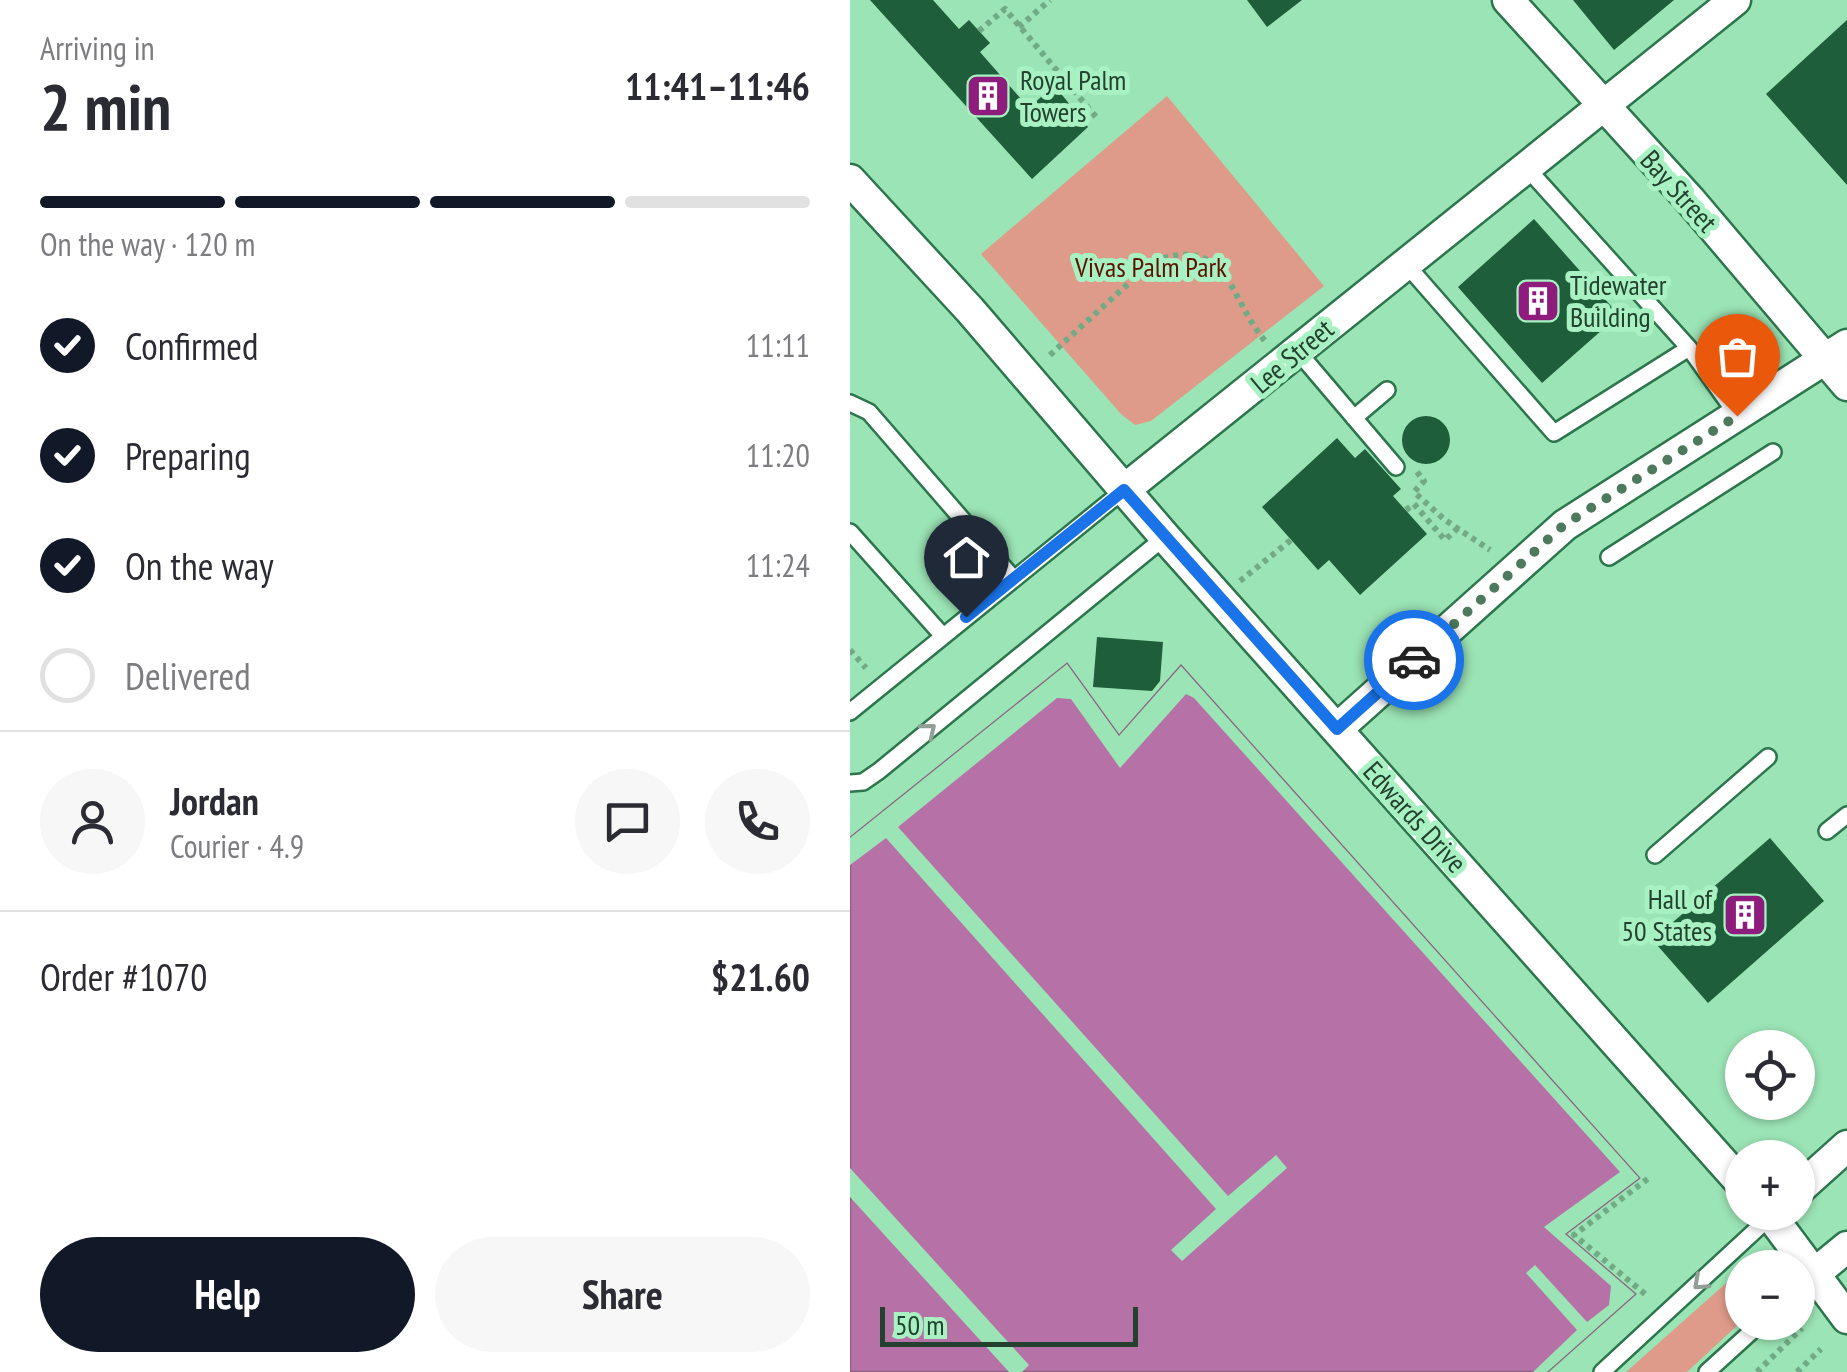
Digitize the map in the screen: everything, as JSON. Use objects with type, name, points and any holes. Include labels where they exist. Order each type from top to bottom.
[{"type":"street","name":"Bay Street","points":[[1508,0],[1603,107],[1836,352],[1847,385]]},
{"type":"street","name":"Lee Street","points":[[1124,490],[1735,0]]},
{"type":"street","name":"Edwards Drive","points":[[850,180],[1725,1165]]},
{"type":"street","points":[[1337,729],[1564,525],[1836,352]]},
{"type":"street","points":[[1815,1175],[1847,1146]]},
{"type":"street","points":[[1815,1274],[1847,1246]]},
{"type":"street","points":[[1815,1290],[1847,1318]]},
{"type":"lane","points":[[1526,167],[1690,348],[1737,416]]},
{"type":"lane","points":[[1405,263],[1554,434],[1690,348]]},
{"type":"lane","points":[[1292,358],[1354,418],[1396,467]]},
{"type":"lane","points":[[1354,418],[1387,390]]},
{"type":"lane","points":[[850,403],[870,412],[1014,579]]},
{"type":"lane","points":[[1609,557],[1774,452]]},
{"type":"lane","name":"Lee Street","points":[[850,712],[1124,490]]},
{"type":"lane","points":[[850,532],[943,636]]},
{"type":"lane","points":[[850,783],[863,782],[879,770],[1165,537]]},
{"type":"lane","points":[[1654,854],[1768,758]]},
{"type":"lane","points":[[1827,831],[1847,815]]},
{"type":"lane","points":[[1602,1372],[1754,1230]]},
{"type":"lane","points":[[1707,1372],[1742,1340]]},
{"type":"path","points":[[1019,26],[1050,0]]},
{"type":"path","points":[[980,32],[1005,9],[1096,117]]},
{"type":"path","points":[[1028,377],[1140,272],[1152,262],[1173,254],[1199,255],[1218,265],[1260,335],[1292,358]]},
{"type":"path","points":[[1396,467],[1407,460],[1424,481],[1414,492],[1514,570]]},
{"type":"path","points":[[1406,510],[1414,504],[1445,540],[1459,528]]},
{"type":"path","points":[[1220,597],[1292,540]]},
{"type":"path","points":[[1645,1294],[1574,1235],[1650,1177]]},
{"type":"path","points":[[1758,1372],[1790,1340]]},
{"type":"path","points":[[1796,1372],[1822,1350]]},
{"type":"green space","name":"Vivas Palm Park","points":[[1167,96],[1324,286],[1151,421],[1135,425],[1121,414],[981,254]]},
{"type":"green space","points":[[1725,1284],[1725,1337],[1687,1372],[1626,1372]]},
{"type":"shaded area","points":[[1067,664],[1119,736],[1181,666],[1639,1178],[1565,1234],[1635,1294],[1547,1372],[850,1372],[850,838]]},
{"type":"pier","points":[[1067,664],[1119,736],[1181,666],[1639,1178],[1565,1234],[1635,1294],[1547,1372],[1533,1372],[1577,1330],[1526,1273],[1535,1265],[1587,1322],[1609,1305],[1611,1286],[1544,1227],[1620,1172],[1194,698],[1186,694],[1120,768],[1071,699],[1057,698],[898,827],[1228,1196],[1276,1155],[1287,1168],[1182,1261],[1171,1250],[1216,1209],[886,838],[850,865],[850,838]]},
{"type":"pier","points":[[850,1168],[1029,1365],[1022,1372],[1009,1372],[850,1197]]},
{"type":"building","name":"Royal Palm Towers","points":[[870,0],[933,0],[959,29],[969,20],[990,43],[980,52],[1029,108],[1054,85],[1088,127],[1032,179]]},
{"type":"building","points":[[1247,0],[1302,0],[1267,27]]},
{"type":"building","points":[[1573,0],[1674,0],[1614,50]]},
{"type":"building","points":[[1847,20],[1847,185],[1766,94]]},
{"type":"building","name":"Tidewater Building","points":[[1534,219],[1619,315],[1542,383],[1458,287]]},
{"type":"building","points":[[1426,416],[1443,423],[1450,440],[1443,457],[1426,464],[1409,457],[1402,440],[1409,423]]},
{"type":"building","points":[[1337,438],[1355,458],[1365,449],[1401,489],[1393,496],[1427,534],[1360,595],[1329,560],[1318,570],[1262,507]]},
{"type":"building","points":[[1097,637],[1163,642],[1160,681],[1152,691],[1093,687]]},
{"type":"building","name":"Hall of 50 States","points":[[1770,838],[1824,901],[1708,1003],[1657,945],[1669,934],[1665,929]]},
{"type":"way so far","points":[[1414,660],[1564,525],[1737,416]]},
{"type":"place","name":"Royal Palm Towers","points":[[988,96]]},
{"type":"place","name":"Tidewater Building","points":[[1538,301]]},
{"type":"place","name":"Hall of 50 States","points":[[1745,915]]},
{"type":"route","points":[[966,617],[1124,490],[1337,729],[1414,660]]}]
